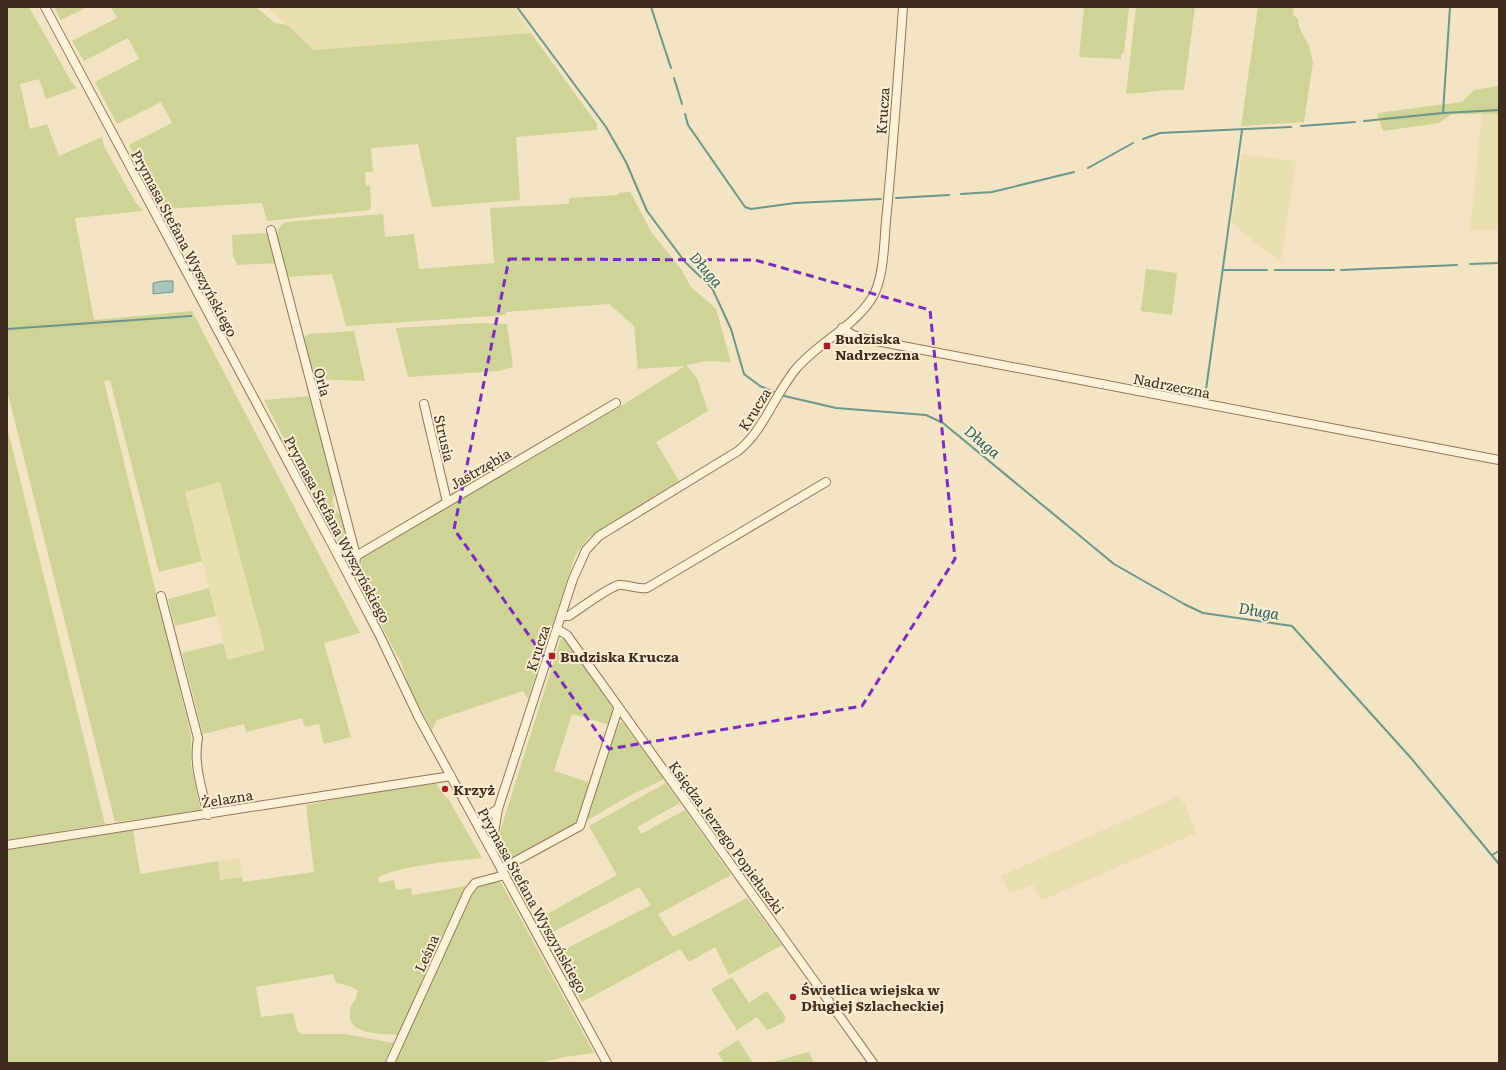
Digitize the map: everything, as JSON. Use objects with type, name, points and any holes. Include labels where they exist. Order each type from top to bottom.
[{"type":"street","name":"Prymasa Stefana Wyszyńskiego","points":[[45,7],[335,550],[380,636],[418,716],[607,1063]]},
{"type":"street","name":"Krucza","points":[[491,850],[498,809],[576,570],[591,543],[613,526],[741,448],[756,432],[783,387],[802,362],[862,310],[872,298],[879,276],[891,174],[903,7]]},
{"type":"street","name":"Orla","points":[[271,230],[356,556]]},
{"type":"street","name":"Nadrzeczna","points":[[842,328],[853,335],[866,339],[1499,460]]},
{"type":"street","name":"Jastrzębia","points":[[356,556],[616,403]]},
{"type":"street","name":"Strusia","points":[[424,404],[447,502]]},
{"type":"street","points":[[561,616],[569,616],[614,587],[623,585],[639,589],[647,588],[826,482]]},
{"type":"street","points":[[335,550],[352,541]]},
{"type":"street","points":[[349,577],[355,568],[356,556]]},
{"type":"street","points":[[161,596],[198,738],[196,761],[208,815]]},
{"type":"street","name":"Księdza Jerzego Popiełuszki","points":[[557,628],[567,635],[618,709],[873,1063]]},
{"type":"street","name":"Leśna","points":[[390,1063],[468,892],[475,883],[503,872],[580,826],[618,709]]},
{"type":"street","name":"Żelazna","points":[[7,845],[208,815],[451,776]]},
{"type":"street","points":[[496,820],[486,826],[478,826],[481,820],[498,809]]},
{"type":"highlighted area","points":[[509,259],[755,260],[930,310],[955,559],[862,706],[609,749],[454,529]]},
{"type":"shaded area","points":[[267,7],[514,7],[531,33],[314,50]]},
{"type":"shaded area","points":[[1499,114],[1499,230],[1470,230],[1482,115]]},
{"type":"shaded area","points":[[1242,154],[1296,161],[1281,260],[1262,249],[1232,222]]},
{"type":"shaded area","points":[[220,482],[265,650],[228,660],[184,492]]},
{"type":"shaded area","points":[[1177,797],[1185,804],[1196,833],[1042,900],[1033,885],[1010,893],[1001,876]]},
{"type":"shaded area","points":[[239,858],[242,877],[220,880],[218,861]]},
{"type":"green space","points":[[7,7],[29,7],[71,81],[77,88],[46,99],[39,79],[20,84],[30,129],[47,124],[59,156],[102,137],[104,146],[134,200],[143,211],[75,218],[94,320],[192,311],[360,633],[324,643],[351,737],[324,744],[319,724],[305,727],[302,718],[246,732],[244,724],[203,734],[182,653],[223,643],[228,660],[265,650],[220,482],[185,492],[202,561],[159,572],[110,380],[104,381],[191,735],[191,765],[201,811],[115,822],[7,390]]},
{"type":"green space","points":[[54,7],[87,7],[61,20]]},
{"type":"green space","points":[[111,7],[256,7],[275,23],[287,25],[314,50],[531,33],[597,124],[597,130],[516,137],[520,200],[432,207],[418,144],[371,148],[373,172],[365,172],[366,186],[370,185],[371,206],[369,210],[267,221],[262,203],[163,209],[129,145],[172,123],[161,102],[117,124],[95,82],[139,59],[128,38],[84,61],[72,41],[117,18]]},
{"type":"green space","points":[[1084,7],[1129,8],[1124,53],[1121,54],[1121,59],[1079,57]]},
{"type":"green space","points":[[1136,7],[1195,7],[1184,90],[1126,94]]},
{"type":"green space","points":[[1258,7],[1294,7],[1293,14],[1298,19],[1299,27],[1309,46],[1313,62],[1304,122],[1241,126]]},
{"type":"green space","points":[[1499,86],[1499,114],[1452,114],[1439,123],[1383,131],[1377,113],[1462,102],[1474,90]]},
{"type":"green space","points":[[630,192],[652,233],[681,269],[691,287],[716,309],[731,362],[707,361],[686,365],[697,378],[708,411],[656,442],[679,481],[588,538],[575,556],[528,699],[523,691],[437,720],[432,730],[408,685],[403,667],[360,584],[362,557],[621,406],[685,366],[638,369],[634,326],[609,304],[506,312],[506,315],[346,326],[332,274],[286,277],[277,237],[278,228],[286,222],[383,214],[385,237],[414,234],[419,269],[494,263],[490,208],[569,204],[569,198],[618,195],[618,193]]},
{"type":"green space","points":[[270,233],[277,263],[238,265],[233,257],[232,235]]},
{"type":"green space","points":[[1146,269],[1177,273],[1172,315],[1141,311]]},
{"type":"green space","points":[[481,323],[507,324],[513,367],[499,371],[408,377],[396,328]]},
{"type":"green space","points":[[354,331],[365,381],[313,379],[303,337],[310,334]]},
{"type":"green space","points":[[311,396],[335,493],[333,503],[343,522],[344,539],[343,542],[339,544],[264,400]]},
{"type":"green space","points":[[7,427],[105,824],[7,840]]},
{"type":"green space","points":[[209,588],[216,616],[175,626],[168,599]]},
{"type":"green space","points":[[561,638],[565,640],[612,707],[613,712],[610,725],[572,714],[554,771],[591,783],[579,818],[574,825],[513,858],[503,854],[499,846],[498,838]]},
{"type":"green space","points":[[622,722],[664,779],[627,797],[586,821],[619,723]]},
{"type":"green space","points":[[434,781],[449,800],[482,858],[416,866],[378,877],[379,883],[394,880],[396,890],[411,888],[412,895],[467,886],[440,940],[398,1035],[366,1032],[353,1025],[350,1018],[350,1010],[357,995],[357,990],[350,986],[336,983],[333,974],[256,987],[261,1017],[293,1013],[297,1030],[301,1034],[344,1034],[394,1043],[384,1063],[7,1063],[7,850],[133,830],[140,874],[218,861],[220,880],[242,877],[243,882],[314,872],[306,805]]},
{"type":"green space","points":[[666,783],[680,803],[637,827],[641,834],[685,810],[731,875],[658,914],[673,937],[747,898],[782,945],[729,975],[715,947],[689,962],[680,949],[582,1002],[556,954],[651,905],[639,887],[549,934],[540,918],[617,875],[589,826]]},
{"type":"green space","points":[[500,881],[594,1053],[564,1057],[540,1063],[395,1063],[470,894],[477,885]]},
{"type":"green space","points":[[732,977],[749,1003],[767,991],[786,1017],[784,1019],[785,1022],[767,1030],[757,1017],[737,1030],[711,989]]},
{"type":"green space","points":[[738,1040],[753,1063],[724,1063],[718,1053]]},
{"type":"green space","points":[[809,1052],[814,1063],[771,1063],[804,1053]]},
{"type":"water","points":[[173,281],[173,292],[153,294],[153,283]]},
{"type":"waterway","name":"Długa","points":[[517,7],[606,127],[626,162],[647,211],[685,262],[712,288],[731,329],[744,374],[760,386],[776,393]]},
{"type":"waterway","points":[[651,7],[671,68]]},
{"type":"waterway","points":[[1443,113],[1450,7]]},
{"type":"waterway","points":[[674,78],[682,104]]},
{"type":"waterway","points":[[1364,121],[1443,113],[1499,110]]},
{"type":"waterway","points":[[685,114],[688,125],[745,207],[751,209],[795,203],[881,199]]},
{"type":"waterway","points":[[1301,126],[1355,122]]},
{"type":"waterway","points":[[1143,139],[1160,133],[1291,127]]},
{"type":"waterway","points":[[1205,397],[1242,130]]},
{"type":"waterway","points":[[1088,168],[1133,143]]},
{"type":"waterway","points":[[961,194],[992,192],[1074,172]]},
{"type":"waterway","points":[[896,198],[949,195]]},
{"type":"waterway","points":[[1470,264],[1499,263]]},
{"type":"waterway","points":[[1341,270],[1457,265]]},
{"type":"waterway","points":[[1223,270],[1267,270]]},
{"type":"waterway","points":[[1275,270],[1334,270]]},
{"type":"waterway","points":[[7,329],[191,316]]},
{"type":"waterway","name":"Długa","points":[[780,395],[836,408],[926,415],[943,423],[1114,564],[1184,604],[1203,613],[1292,626],[1411,758],[1499,864]]},
{"type":"waterway","points":[[1492,855],[1499,851]]},
{"type":"place","name":"Budziska Nadrzeczna","points":[[827,346]]},
{"type":"place","name":"Budziska Krucza","points":[[552,656]]},
{"type":"place","name":"Krzyż","points":[[445,789]]},
{"type":"place","name":"Świetlica wiejska w Długiej Szlacheckiej","points":[[793,997]]}]
